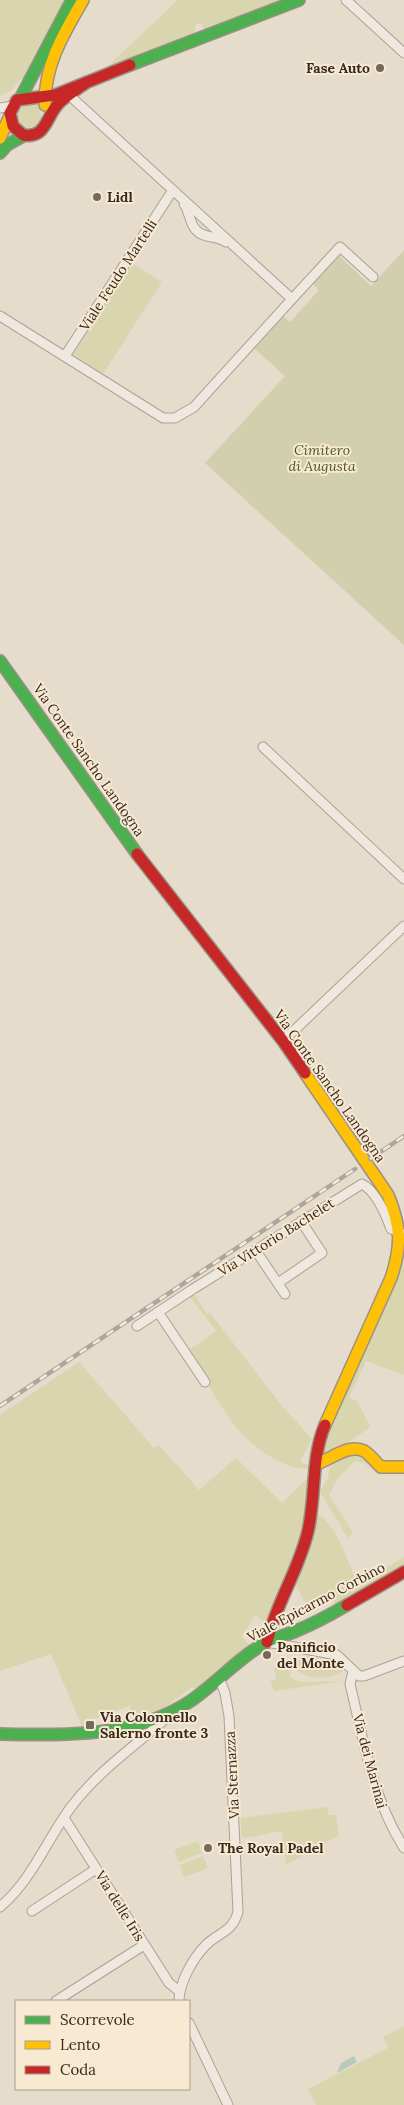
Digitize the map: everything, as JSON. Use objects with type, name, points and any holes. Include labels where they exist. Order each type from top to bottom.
[{"type":"main road","points":[[0,138],[16,102],[30,83],[72,0]]},
{"type":"main road","points":[[47,123],[48,116],[42,100],[47,75],[83,0]]},
{"type":"main road","points":[[0,153],[7,144],[25,135],[38,133],[47,123],[52,111],[66,95],[87,82],[299,0]]},
{"type":"main road","points":[[47,75],[52,85],[66,95]]},
{"type":"main road","points":[[16,102],[42,100],[66,95]]},
{"type":"main road","points":[[9,118],[14,129],[25,135]]},
{"type":"main road","name":"Via Conte Sancho Landogna","points":[[0,661],[147,868],[283,1041],[388,1195],[397,1216],[400,1232],[398,1258],[392,1278],[320,1438],[308,1531],[296,1569],[271,1624],[267,1642]]},
{"type":"main road","points":[[316,1464],[327,1462],[351,1449],[358,1448],[364,1450],[381,1467],[404,1467]]},
{"type":"main road","name":"Viale Epicarmo Corbino","points":[[0,1734],[82,1732],[138,1725],[154,1721],[177,1710],[267,1642],[285,1641],[404,1572]]},
{"type":"street","points":[[346,0],[404,53]]},
{"type":"street","points":[[66,95],[188,210],[195,229],[200,234],[224,240],[291,301]]},
{"type":"street","points":[[66,95],[291,301]]},
{"type":"street","points":[[0,108],[16,102]]},
{"type":"street","name":"Viale Feudo Martelli","points":[[65,356],[171,193]]},
{"type":"street","points":[[0,316],[163,418],[175,418],[194,407],[340,247],[373,277]]},
{"type":"street","points":[[263,747],[404,879]]},
{"type":"street","points":[[283,1041],[404,926]]},
{"type":"street","name":"Via Vittorio Bachelet","points":[[137,1326],[362,1184],[367,1186],[383,1210],[391,1229],[400,1232]]},
{"type":"street","points":[[278,1284],[322,1253],[301,1222]]},
{"type":"street","points":[[256,1250],[285,1294]]},
{"type":"street","points":[[158,1312],[205,1382]]},
{"type":"street","points":[[285,1641],[337,1655],[359,1676],[364,1676],[404,1661]]},
{"type":"street","name":"Via dei Marinai","points":[[353,1671],[350,1684],[374,1786],[386,1818],[404,1848]]},
{"type":"street","name":"Via Sternazza","points":[[179,1991],[204,1946],[235,1923],[238,1912],[229,1716],[225,1693],[219,1678]]},
{"type":"street","points":[[0,1907],[23,1884],[70,1808],[107,1766],[177,1710]]},
{"type":"street","points":[[138,1725],[146,1736]]},
{"type":"street","name":"Via delle Iris","points":[[64,1818],[169,1983],[179,1991]]},
{"type":"street","points":[[32,1911],[96,1870]]},
{"type":"street","points":[[58,2000],[144,1945]]},
{"type":"street","points":[[179,1991],[180,2000]]},
{"type":"street","points":[[190,2025],[228,2105]]},
{"type":"shaded area","points":[[0,0],[66,0],[25,80],[21,79],[12,90],[0,96]]},
{"type":"shaded area","points":[[178,0],[278,0],[278,2],[205,30],[201,23],[195,25],[195,34],[108,66]]},
{"type":"shaded area","points":[[28,102],[37,106],[41,115],[37,124],[28,128],[19,124],[15,115],[19,106]]},
{"type":"shaded area","points":[[132,263],[162,282],[103,374],[73,354]]},
{"type":"shaded area","points":[[404,1260],[404,1375],[366,1361],[349,1397],[358,1402],[370,1427],[329,1456],[323,1456],[325,1438]]},
{"type":"shaded area","points":[[194,1294],[207,1314],[210,1313],[283,1407],[312,1439],[301,1460],[302,1463],[310,1466],[309,1468],[290,1466],[258,1448],[241,1433],[222,1408],[189,1350],[216,1331],[190,1297]]},
{"type":"shaded area","points":[[79,1362],[154,1448],[159,1445],[199,1490],[236,1458],[282,1503],[310,1476],[311,1485],[306,1524],[292,1571],[266,1624],[255,1615],[242,1636],[249,1645],[197,1688],[191,1688],[165,1707],[135,1718],[129,1706],[89,1721],[89,1723],[82,1726],[51,1654],[0,1671],[0,1415]]},
{"type":"shaded area","points":[[353,1455],[365,1459],[372,1471],[365,1463],[355,1461],[338,1478],[329,1495],[353,1533],[348,1538],[320,1492],[328,1478],[330,1467],[346,1456]]},
{"type":"shaded area","points":[[317,1514],[324,1518],[336,1535],[358,1585],[404,1557],[404,1565],[335,1604],[331,1599],[308,1608],[296,1585],[312,1538]]},
{"type":"shaded area","points":[[313,1653],[317,1658],[341,1664],[343,1671],[332,1676],[320,1678],[307,1676],[296,1670],[296,1662]]},
{"type":"shaded area","points":[[278,1666],[281,1671],[289,1667],[290,1677],[299,1682],[344,1681],[274,1691],[270,1681],[276,1680],[274,1668]]},
{"type":"shaded area","points":[[328,1807],[328,1815],[336,1815],[339,1835],[286,1865],[282,1831],[246,1838],[241,1836],[241,1818]]},
{"type":"shaded area","points":[[198,1841],[202,1853],[179,1862],[174,1850]]},
{"type":"shaded area","points":[[203,1856],[208,1868],[184,1877],[180,1865]]},
{"type":"shaded area","points":[[404,2026],[404,2105],[316,2105],[308,2089],[388,2048],[383,2037]]},
{"type":"shaded area","points":[[354,2056],[357,2062],[337,2073],[341,2063]]},
{"type":"green space","name":"Cimitero di Augusta","points":[[404,250],[404,645],[205,463],[285,376],[254,348],[283,316],[290,322],[319,290],[312,283],[338,255],[371,286]]},
{"type":"railway","points":[[370,1159],[404,1136]]},
{"type":"railway","points":[[0,1406],[355,1169]]},
{"type":"traffic: fast","points":[[20,99],[72,0]]},
{"type":"traffic: fast","points":[[130,65],[299,0]]},
{"type":"traffic: fast","points":[[0,153],[7,145],[25,135]]},
{"type":"traffic: fast","points":[[0,661],[137,854]]},
{"type":"traffic: fast","points":[[0,1734],[98,1732],[122,1728],[168,1714],[189,1702],[257,1648],[328,1616],[347,1605]]},
{"type":"traffic: slow","points":[[45,105],[48,76],[56,50],[83,0]]},
{"type":"traffic: slow","points":[[0,138],[9,118]]},
{"type":"traffic: slow","points":[[305,1073],[388,1195],[396,1217],[399,1236],[397,1256],[391,1278],[325,1425]]},
{"type":"traffic: slow","points":[[316,1464],[340,1453],[358,1449],[364,1451],[381,1467],[404,1467]]},
{"type":"traffic: jam","points":[[87,82],[83,85],[68,95],[58,104],[45,126],[36,134],[23,135],[13,126],[10,113],[17,100],[55,95],[130,65]]},
{"type":"traffic: jam","points":[[137,854],[283,1041],[305,1073]]},
{"type":"traffic: jam","points":[[267,1642],[308,1531],[318,1450],[325,1425]]},
{"type":"traffic: jam","points":[[347,1605],[404,1572]]},
{"type":"place","name":"Fase Auto","points":[[380,68]]},
{"type":"place","name":"Lidl","points":[[97,197]]},
{"type":"place","name":"Panificio del Monte","points":[[267,1655]]},
{"type":"place","name":"Via Colonnello Salerno fronte 3","points":[[90,1725]]},
{"type":"place","name":"The Royal Padel","points":[[208,1848]]}]
